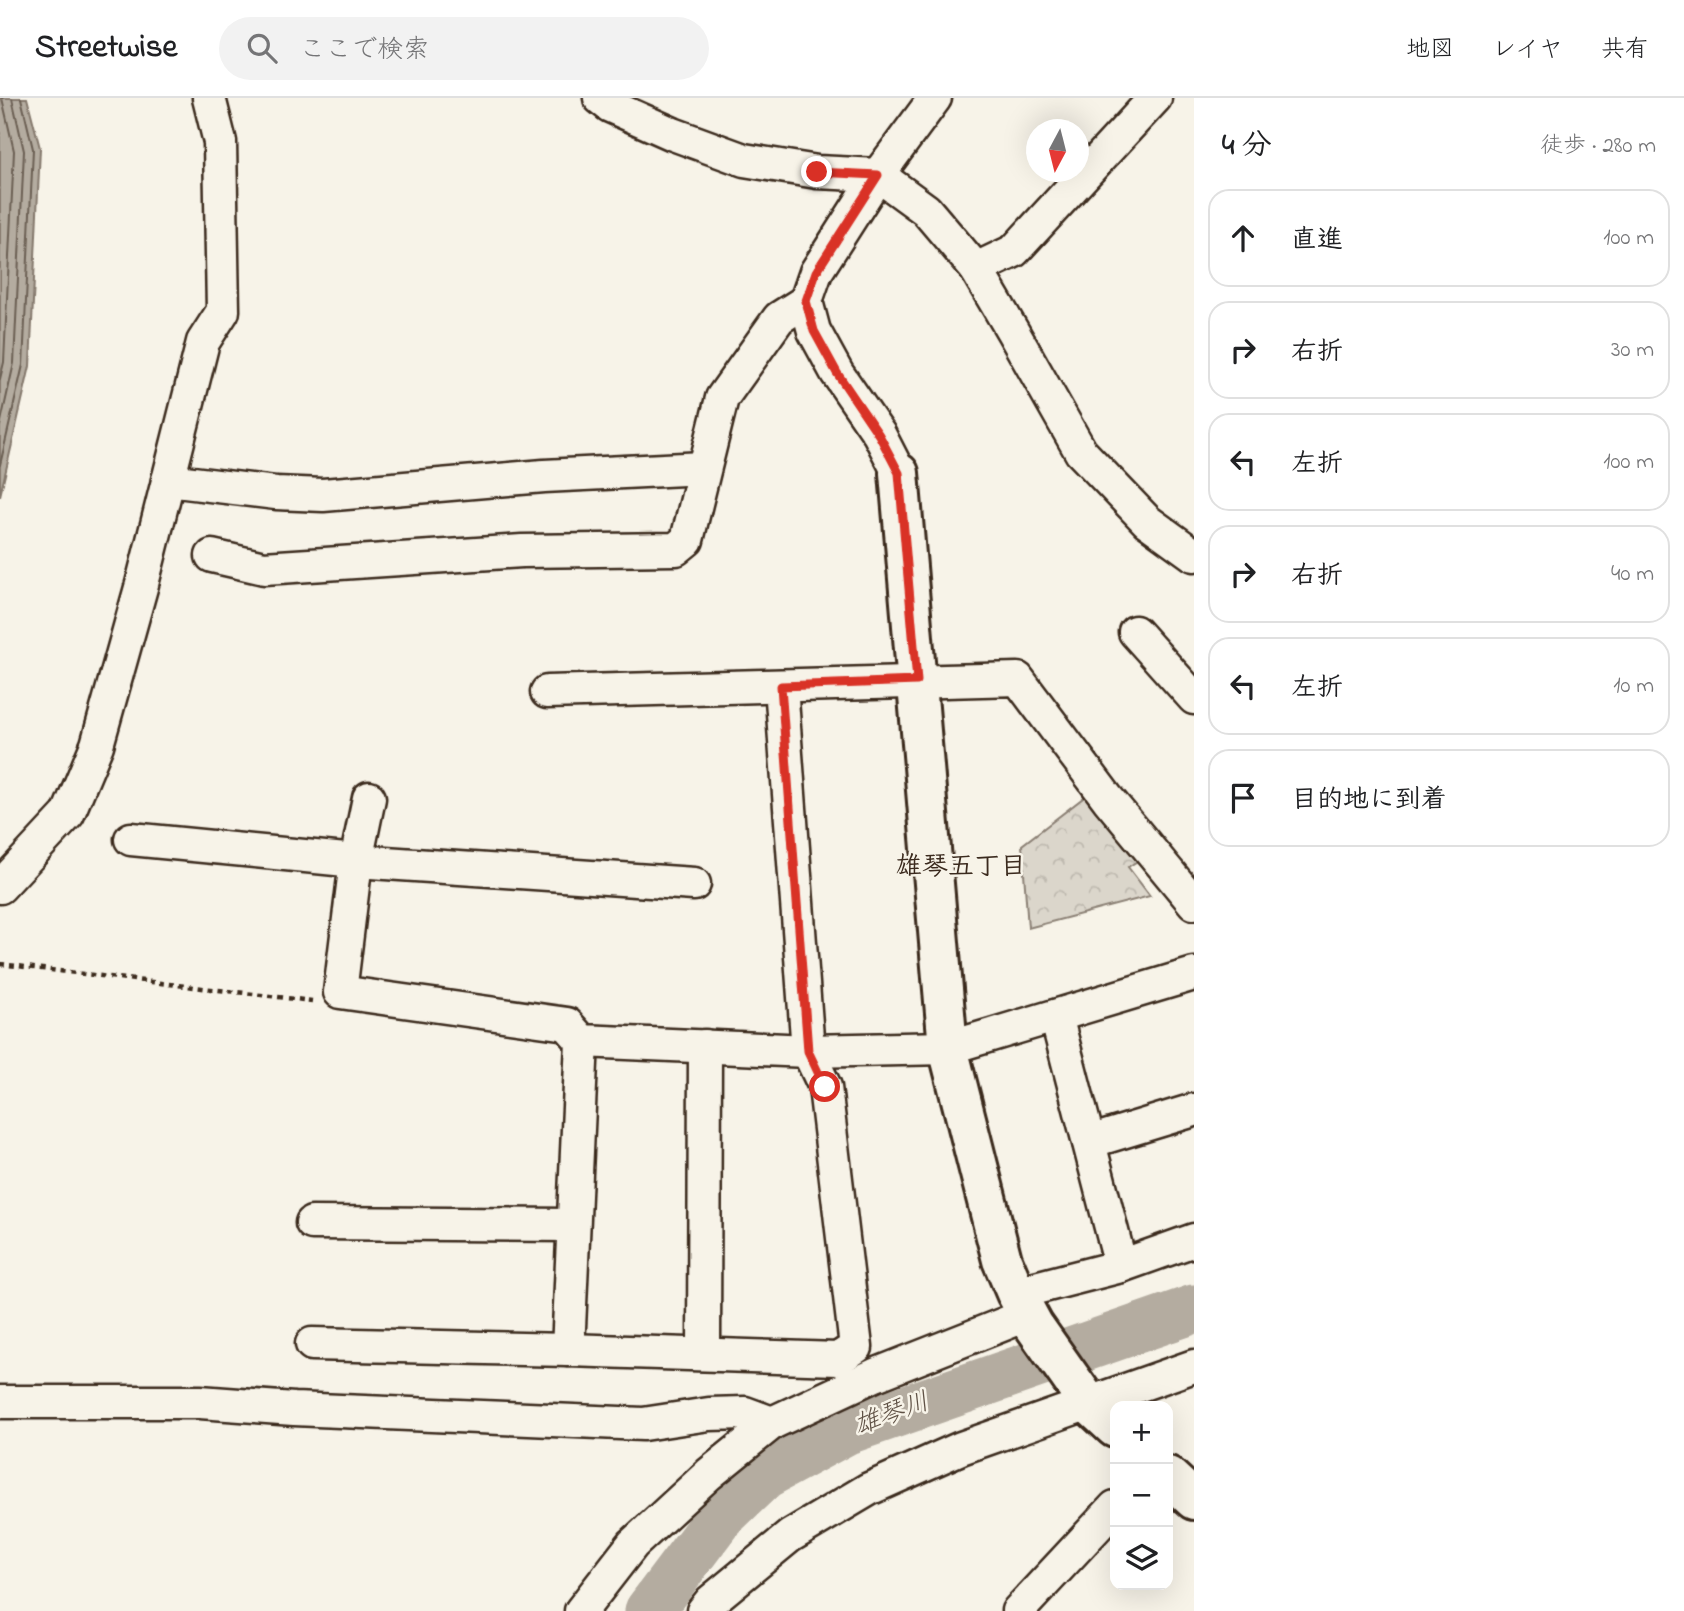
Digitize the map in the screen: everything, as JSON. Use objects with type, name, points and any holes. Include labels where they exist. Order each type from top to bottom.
[{"type":"street","points":[[0,887],[68,814],[93,756],[138,598],[203,342],[223,311],[220,142],[209,98]]},
{"type":"street","points":[[600,98],[610,106],[660,128],[744,160],[817,172],[878,175],[926,209],[976,269],[1081,452],[1147,521],[1194,555]]},
{"type":"street","points":[[935,98],[878,175],[816,272],[806,301],[814,331],[837,373],[879,435],[899,473],[948,1048],[1002,1260],[1026,1311],[1102,1416]]},
{"type":"street","points":[[976,269],[1014,251],[1155,98]]},
{"type":"street","points":[[212,556],[264,568],[522,551],[676,549],[687,540],[722,398],[779,318],[806,301]]},
{"type":"street","points":[[168,480],[276,493],[323,495],[544,476],[704,468]]},
{"type":"street","points":[[1135,632],[1194,698]]},
{"type":"street","points":[[547,692],[1018,679],[1108,799],[1194,903]]},
{"type":"street","points":[[312,1344],[838,1359],[856,1347],[825,1087],[808,1051],[781,686]]},
{"type":"street","points":[[369,799],[356,861],[341,992],[567,1024],[582,1041],[568,1350]]},
{"type":"street","points":[[131,839],[356,861],[694,884]]},
{"type":"street","points":[[582,1041],[808,1051],[948,1048],[1194,974]]},
{"type":"street","points":[[1056,1016],[1121,1266]]},
{"type":"street","points":[[704,1354],[705,1046]]},
{"type":"street","points":[[1089,1142],[1194,1110]]},
{"type":"street","points":[[312,1223],[573,1225]]},
{"type":"street","points":[[581,1611],[633,1544],[709,1474],[772,1423],[1121,1266],[1194,1240]]},
{"type":"street","points":[[702,1611],[790,1536],[869,1489],[961,1448],[1102,1416],[1194,1366]]},
{"type":"street","points":[[0,1402],[200,1402],[293,1409],[643,1424],[709,1414],[745,1413],[772,1423]]},
{"type":"street","points":[[1173,1481],[1194,1500]]},
{"type":"street","points":[[1018,1611],[1110,1512]]},
{"type":"path","points":[[0,964],[321,1002],[341,992]]},
{"type":"green space","points":[[1087,795],[1139,860],[1128,867],[1150,896],[1028,928],[1022,845]]},
{"type":"water","points":[[0,98],[27,98],[40,148],[30,366],[0,496]]},
{"type":"waterway","name":"雄琴川","points":[[649,1611],[718,1519],[764,1475],[847,1430],[1194,1309]]},
{"type":"district","name":"雄琴五丁目","points":[[961,868]]},
{"type":"route","points":[[817,172],[878,175],[816,272],[806,301],[814,331],[837,373],[879,435],[899,473],[917,681],[781,686],[808,1051],[825,1087]]}]
